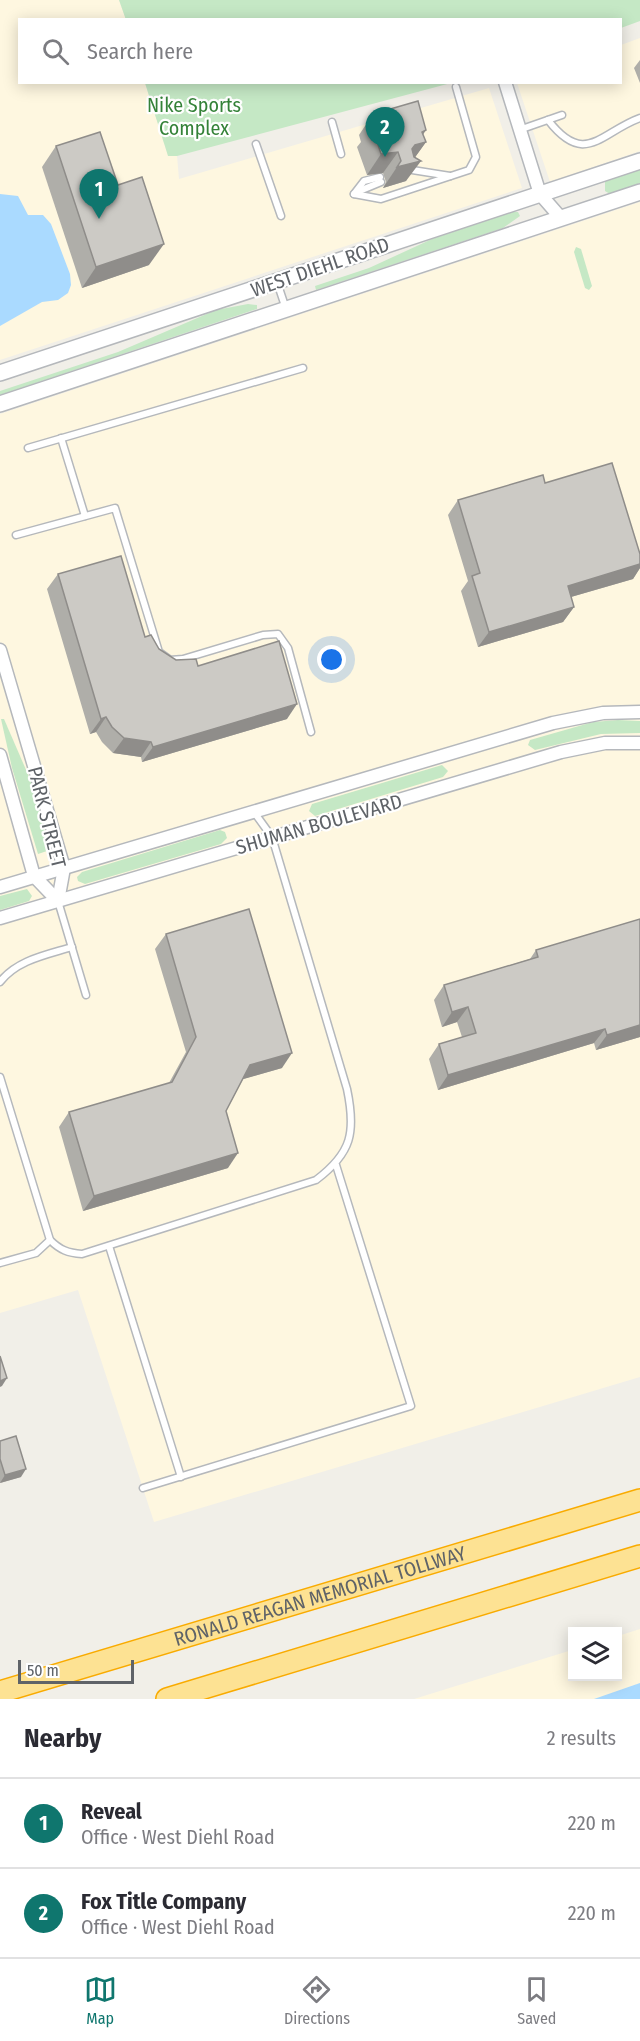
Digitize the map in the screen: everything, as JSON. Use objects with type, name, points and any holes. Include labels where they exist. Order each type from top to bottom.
[{"type":"highway","name":"RONALD REAGAN MEMORIAL TOLLWAY","points":[[0,1692],[640,1500]]},
{"type":"highway","points":[[166,1699],[640,1556]]},
{"type":"street","points":[[506,84],[540,194],[561,218]]},
{"type":"street","name":"WEST DIEHL ROAD","points":[[0,374],[640,161]]},
{"type":"street","name":"WEST DIEHL ROAD","points":[[0,404],[640,192]]},
{"type":"street","name":"PARK STREET","points":[[0,650],[4,681],[64,868],[58,901]]},
{"type":"street","name":"SHUMAN BOULEVARD","points":[[0,887],[553,723],[603,713],[640,712]]},
{"type":"street","name":"SHUMAN BOULEVARD","points":[[0,918],[561,752],[604,743],[640,743]]},
{"type":"street","name":"PARK STREET","points":[[0,754],[34,876],[58,901]]},
{"type":"lane","points":[[380,179],[354,194],[381,199],[470,170],[476,157],[456,87]]},
{"type":"lane","points":[[519,130],[562,115]]},
{"type":"lane","points":[[548,120],[568,141],[581,144],[609,136],[624,124],[640,118]]},
{"type":"lane","points":[[332,122],[341,154]]},
{"type":"lane","points":[[256,144],[281,216]]},
{"type":"lane","points":[[404,172],[452,177]]},
{"type":"lane","points":[[277,281],[286,309]]},
{"type":"lane","points":[[28,448],[303,368]]},
{"type":"lane","points":[[61,438],[85,516]]},
{"type":"lane","points":[[16,535],[115,508],[159,652],[170,660],[278,634],[288,648],[311,732]]},
{"type":"lane","points":[[0,1077],[50,1240],[58,1248],[70,1253],[82,1254],[109,1246],[316,1180],[336,1165],[347,1147],[351,1127],[350,1104],[272,837],[254,812]]},
{"type":"lane","points":[[58,901],[86,995]]},
{"type":"lane","points":[[0,982],[7,973],[26,961],[72,947]]},
{"type":"lane","points":[[143,1488],[411,1406],[336,1165]]},
{"type":"lane","points":[[0,1263],[36,1252],[50,1240]]},
{"type":"lane","points":[[109,1246],[181,1477]]},
{"type":"shaded area","points":[[0,0],[119,0],[126,18],[18,18],[18,84],[145,84],[168,155],[177,156],[179,179],[489,88],[522,188],[0,360]]},
{"type":"shaded area","points":[[640,38],[640,151],[550,182],[517,84],[622,84],[622,45]]},
{"type":"shaded area","points":[[640,202],[640,1377],[154,1522],[78,1290],[0,1313],[0,414]]},
{"type":"shaded area","points":[[640,1629],[640,1699],[414,1699],[568,1651],[568,1681],[622,1681],[622,1635]]},
{"type":"green space","points":[[119,0],[640,0],[640,21],[622,28],[622,18],[125,18]]},
{"type":"green space","name":"Nike Sports Complex","points":[[146,84],[447,84],[177,156],[168,156]]},
{"type":"green space","points":[[640,169],[640,183],[610,194],[605,191],[605,181]]},
{"type":"green space","points":[[518,212],[520,216],[503,228],[316,290],[315,286],[369,268],[432,239]]},
{"type":"green space","points":[[576,247],[581,249],[592,286],[589,290],[585,288],[574,252]]},
{"type":"green space","points":[[248,304],[257,305],[257,309],[0,395],[0,391],[118,352],[216,310]]},
{"type":"green space","points":[[1,719],[4,719],[30,779],[50,850],[38,854],[12,768]]},
{"type":"green space","points":[[640,721],[640,733],[601,734],[535,750],[528,745],[530,740],[593,722]]},
{"type":"green space","points":[[442,765],[448,771],[443,777],[315,816],[309,811],[312,804]]},
{"type":"green space","points":[[220,830],[225,832],[227,838],[221,844],[85,884],[78,881],[77,877],[82,872]]},
{"type":"green space","points":[[27,889],[32,896],[29,901],[0,910],[0,896]]},
{"type":"water","points":[[0,194],[18,196],[28,215],[43,215],[51,224],[70,274],[71,285],[68,293],[58,300],[42,302],[0,326]]},
{"type":"water","points":[[640,1683],[640,1699],[594,1699]]},
{"type":"building","points":[[418,101],[426,130],[422,132],[426,142],[415,145],[412,149],[414,157],[421,161],[397,167],[401,161],[398,152],[381,154],[372,126],[377,125],[373,114]]},
{"type":"building","points":[[100,132],[118,185],[142,177],[164,244],[96,267],[56,146]]},
{"type":"building","points":[[612,463],[640,554],[640,564],[568,586],[574,607],[489,632],[472,576],[480,573],[458,500],[543,475],[545,483]]},
{"type":"building","points":[[121,556],[145,637],[151,635],[159,649],[176,660],[196,659],[198,666],[279,641],[297,704],[153,747],[151,742],[124,738],[112,727],[106,717],[101,719],[58,574]]},
{"type":"building","points":[[249,909],[292,1053],[250,1065],[226,1111],[238,1153],[94,1196],[69,1112],[172,1082],[196,1037],[166,934]]},
{"type":"building","points":[[640,919],[640,1025],[607,1035],[605,1029],[448,1075],[439,1044],[476,1033],[468,1007],[452,1012],[444,985],[538,957],[536,950]]},
{"type":"building","points":[[0,1356],[7,1378],[0,1381]]},
{"type":"building","points":[[16,1436],[26,1469],[5,1475],[0,1459],[0,1441]]},
{"type":"place","name":"Fox Title Company","points":[[385,157]]},
{"type":"place","name":"Reveal","points":[[99,219]]}]
